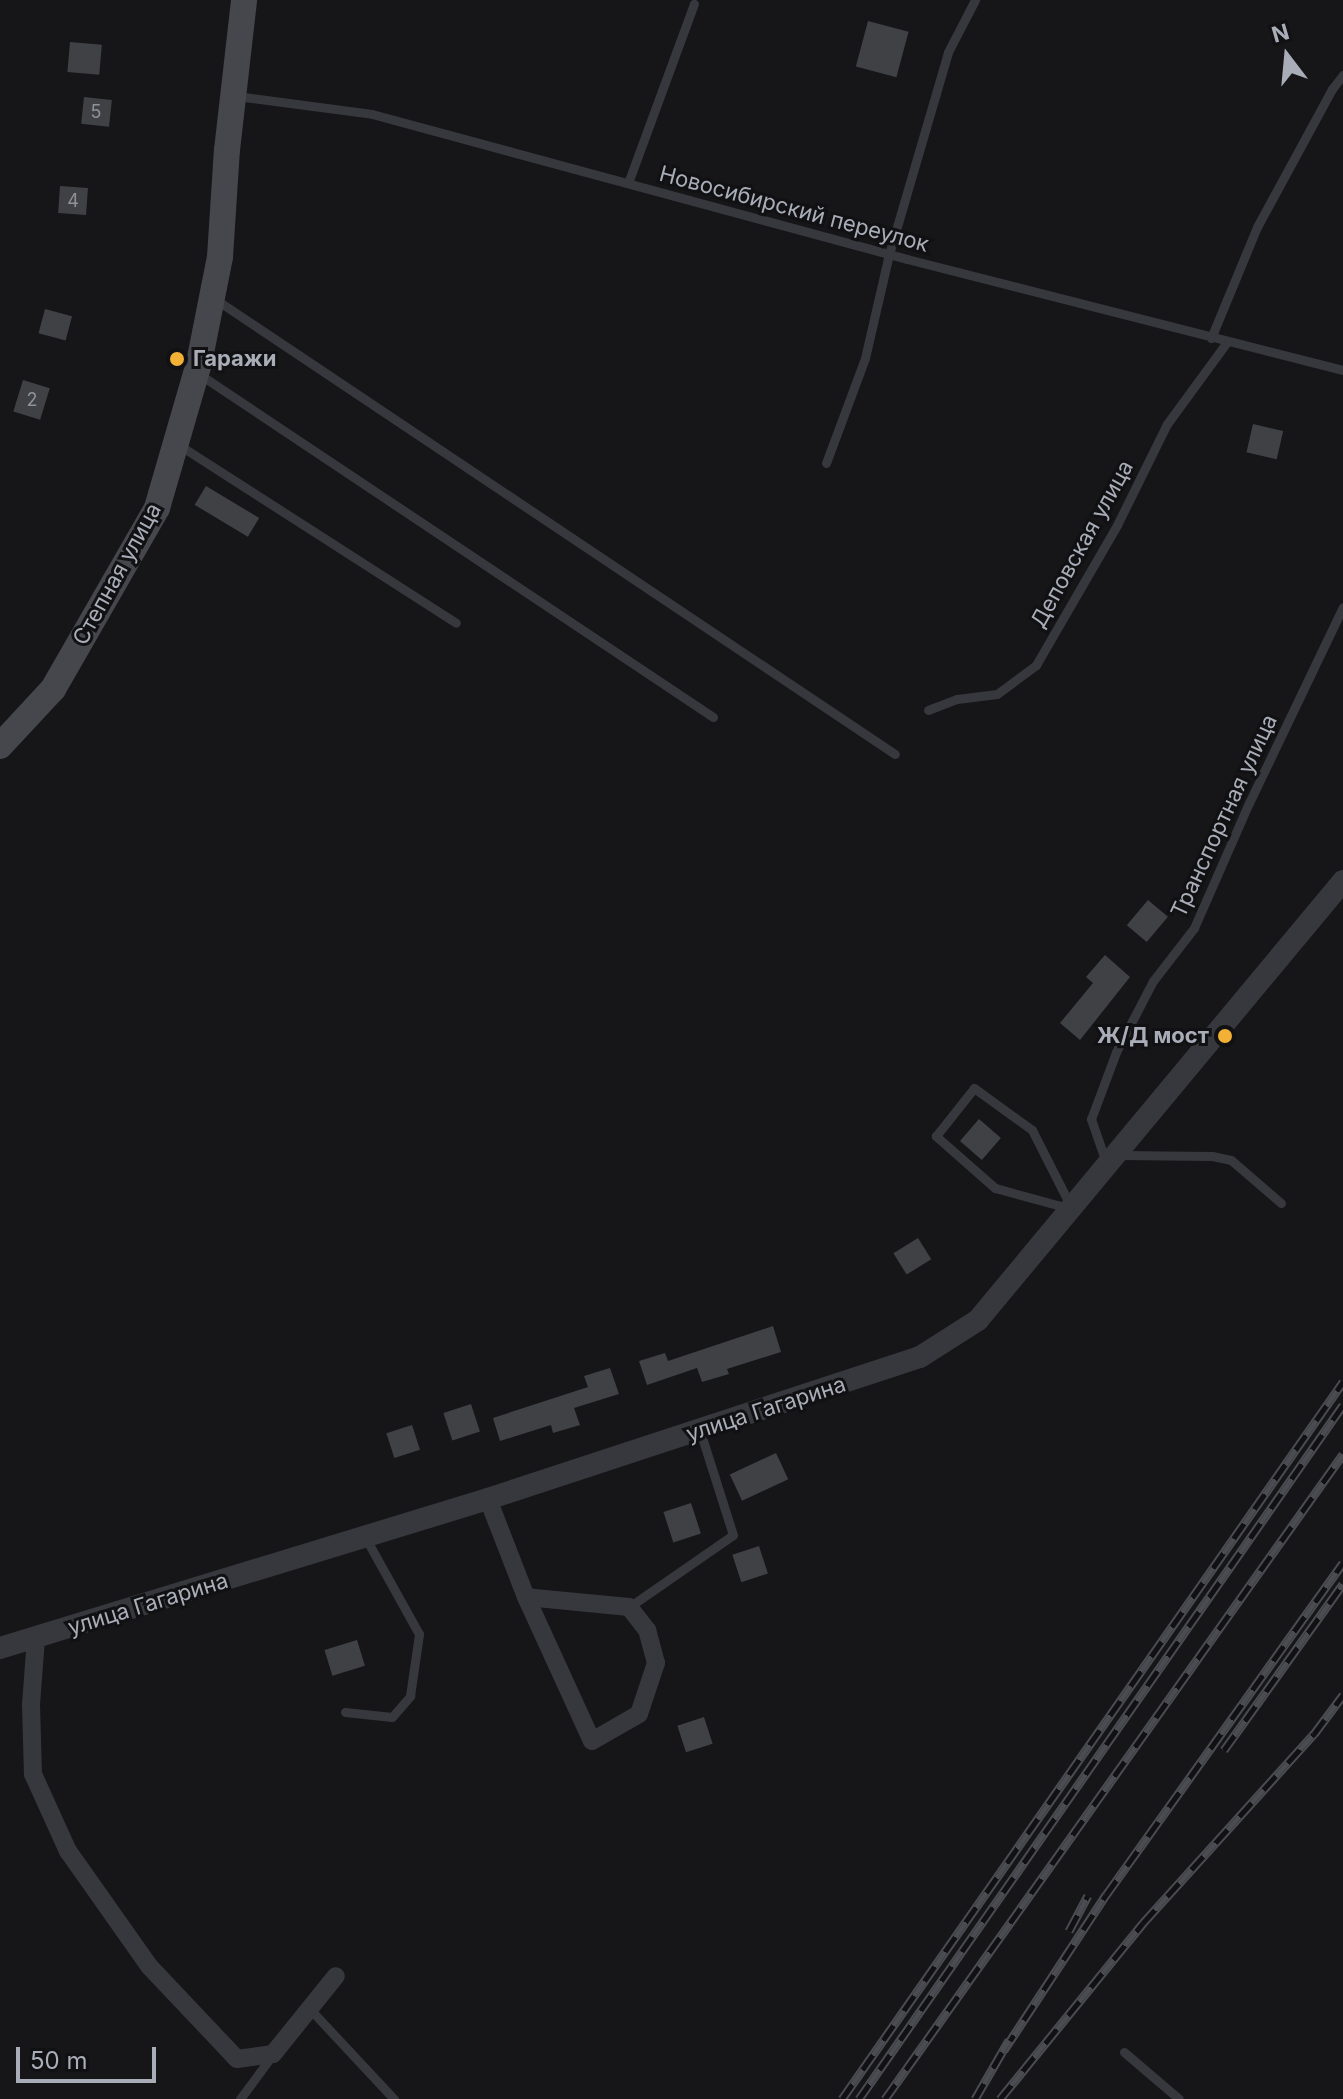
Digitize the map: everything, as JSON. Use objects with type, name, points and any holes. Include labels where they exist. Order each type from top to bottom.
[{"type":"main road","name":"Степная улица","points":[[0,746],[53,689],[157,508],[197,372],[220,257],[244,0]]},
{"type":"street","name":"улица Гагарина","points":[[0,1648],[488,1499],[920,1357],[978,1320],[1343,881]]},
{"type":"street","points":[[488,1499],[526,1597],[592,1741],[639,1714],[656,1663],[647,1630],[629,1607],[526,1597]]},
{"type":"street","points":[[36,1638],[31,1704],[33,1774],[68,1851],[149,1966],[237,2059],[273,2054],[336,1976]]},
{"type":"lane","points":[[826,463],[865,358],[889,254],[948,52],[975,0]]},
{"type":"lane","points":[[628,183],[694,4]]},
{"type":"lane","points":[[1211,338],[1257,227],[1332,89],[1343,75]]},
{"type":"lane","name":"Новосибирский переулок","points":[[233,96],[372,114],[889,254],[1343,370]]},
{"type":"lane","points":[[212,297],[895,754]]},
{"type":"lane","name":"Деповская улица","points":[[928,710],[957,699],[997,694],[1036,665],[1117,525],[1167,424],[1227,342]]},
{"type":"lane","points":[[197,372],[713,717]]},
{"type":"lane","points":[[176,443],[456,623]]},
{"type":"lane","name":"Транспортная улица","points":[[1112,1161],[1091,1119],[1116,1052],[1153,981],[1194,928],[1249,803],[1343,607]]},
{"type":"lane","points":[[974,1088],[1032,1130],[1072,1209],[995,1188],[936,1136],[974,1088]]},
{"type":"lane","points":[[1112,1161],[1212,1156],[1231,1160],[1281,1203]]},
{"type":"lane","points":[[629,1607],[733,1535],[700,1431]]},
{"type":"lane","points":[[345,1712],[392,1717],[410,1696],[419,1634],[365,1537]]},
{"type":"lane","points":[[309,2008],[394,2099]]},
{"type":"lane","points":[[1124,2052],[1179,2099]]},
{"type":"lane","points":[[240,2099],[273,2054]]},
{"type":"building","points":[[868,21],[909,32],[896,77],[856,66]]},
{"type":"building","points":[[70,42],[102,45],[99,75],[67,72]]},
{"type":"building","points":[[84,97],[112,100],[109,127],[81,124]]},
{"type":"building","points":[[60,186],[88,188],[86,215],[58,213]]},
{"type":"building","points":[[45,309],[72,316],[66,340],[39,333]]},
{"type":"building","points":[[23,380],[50,388],[40,420],[13,412]]},
{"type":"building","points":[[1253,424],[1283,431],[1277,459],[1246,452]]},
{"type":"building","points":[[206,486],[259,518],[248,537],[195,505]]},
{"type":"building","points":[[1148,900],[1168,917],[1147,942],[1127,925]]},
{"type":"building","points":[[1105,955],[1130,977],[1080,1040],[1060,1023],[1093,983],[1086,977]]},
{"type":"building","points":[[979,1119],[1001,1138],[982,1160],[960,1141]]},
{"type":"building","points":[[918,1238],[931,1259],[907,1275],[893,1253]]},
{"type":"building","points":[[773,1326],[781,1352],[727,1369],[729,1374],[702,1382],[697,1368],[647,1385],[639,1361],[665,1353],[668,1361]]},
{"type":"building","points":[[610,1368],[619,1394],[574,1408],[580,1425],[553,1433],[551,1425],[500,1441],[493,1418],[588,1387],[584,1376]]},
{"type":"building","points":[[471,1404],[480,1432],[452,1441],[443,1413]]},
{"type":"building","points":[[412,1425],[420,1450],[394,1458],[386,1433]]},
{"type":"building","points":[[776,1453],[788,1479],[742,1501],[730,1475]]},
{"type":"building","points":[[691,1503],[701,1533],[673,1542],[663,1512]]},
{"type":"building","points":[[759,1546],[768,1574],[741,1582],[732,1555]]},
{"type":"building","points":[[357,1640],[365,1666],[332,1676],[324,1650]]},
{"type":"building","points":[[704,1717],[713,1744],[686,1752],[677,1726]]},
{"type":"railway","points":[[842,2099],[1343,1382]]},
{"type":"railway","points":[[859,2099],[1343,1405]]},
{"type":"railway","points":[[885,2099],[1343,1454]]},
{"type":"railway","points":[[1004,2050],[1106,1895],[1343,1563]]},
{"type":"railway","points":[[1224,1750],[1343,1584]]},
{"type":"railway","points":[[1000,2099],[1143,1923],[1314,1734],[1343,1695]]},
{"type":"railway","points":[[1069,1931],[1088,1896]]},
{"type":"railway","points":[[975,2099],[1009,2040]]},
{"type":"place","name":"Гаражи","points":[[177,359]]},
{"type":"place","name":"Ж/Д мост","points":[[1225,1036]]}]
